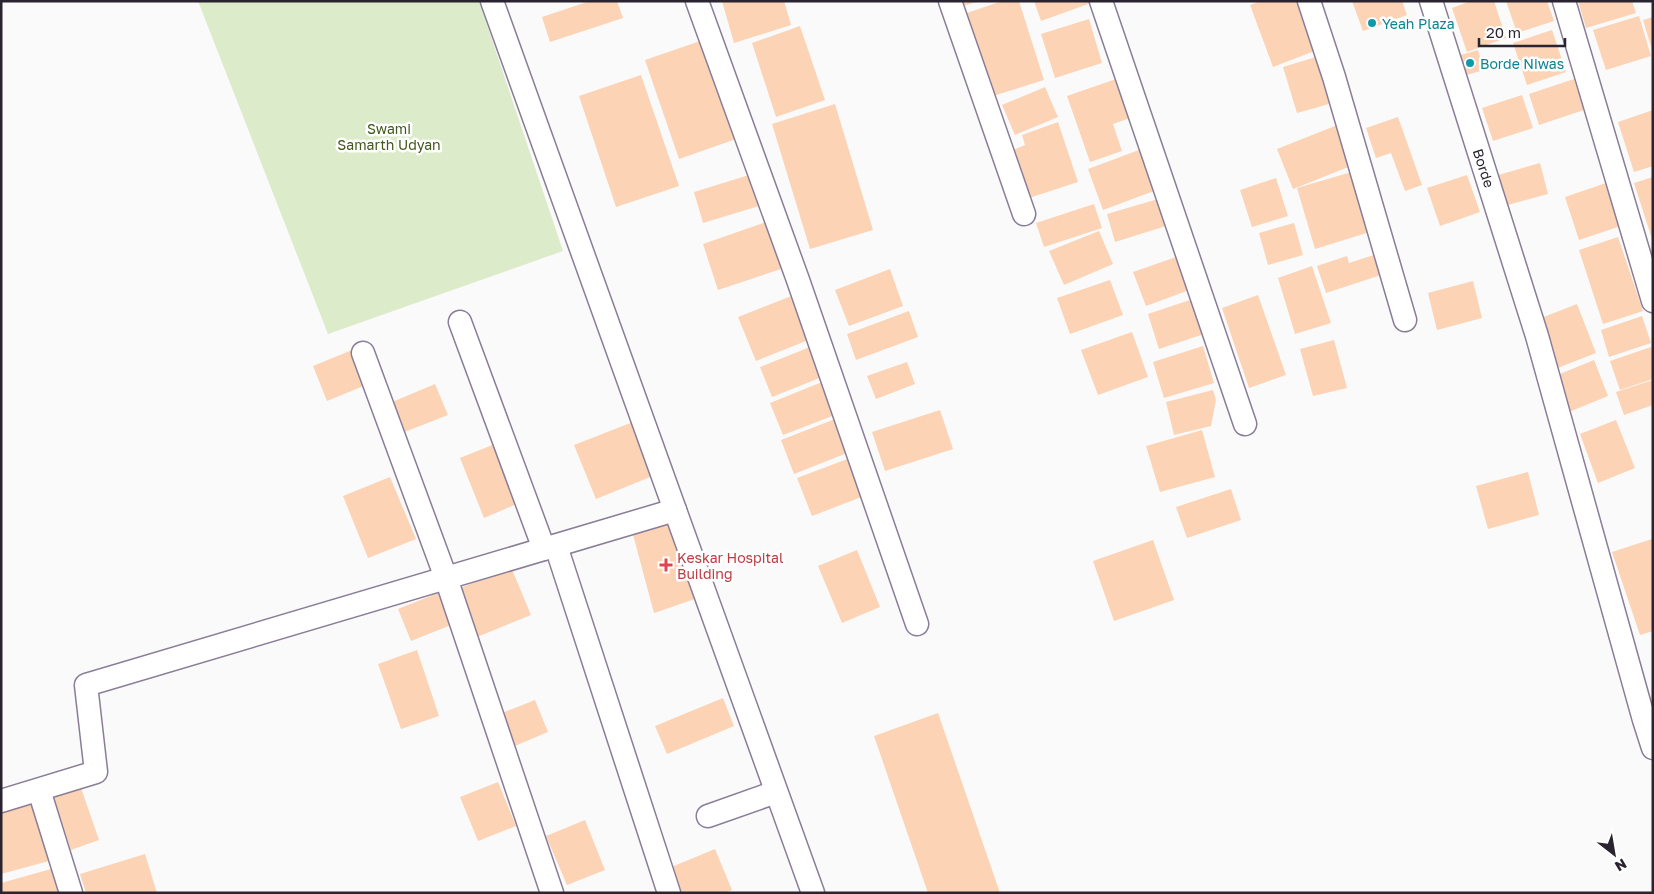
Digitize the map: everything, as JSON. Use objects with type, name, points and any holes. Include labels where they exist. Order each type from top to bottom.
[{"type":"street","points":[[492,1],[812,893]]},
{"type":"street","points":[[697,1],[798,280],[918,624]]},
{"type":"street","points":[[950,1],[1024,214]]},
{"type":"street","points":[[1101,1],[1245,424]]},
{"type":"street","points":[[1309,1],[1334,77],[1405,320]]},
{"type":"street","name":"Borde","points":[[1431,1],[1538,336],[1641,711],[1653,748]]},
{"type":"street","points":[[1564,1],[1653,301]]},
{"type":"street","points":[[460,322],[550,547],[669,893]]},
{"type":"street","points":[[364,353],[446,578],[552,893]]},
{"type":"street","points":[[1,801],[96,772],[86,685],[675,510]]},
{"type":"street","points":[[39,790],[72,893]]},
{"type":"street","points":[[708,816],[776,792]]},
{"type":"green space","name":"Swami Samarth Udyan","points":[[198,1],[479,1],[563,251],[328,334]]},
{"type":"building","points":[[590,1],[617,1],[623,18],[550,42],[542,17]]},
{"type":"building","points":[[722,1],[784,1],[791,25],[734,43]]},
{"type":"building","points":[[962,1],[977,1],[977,2],[963,6]]},
{"type":"building","points":[[1002,1],[1019,1],[1044,80],[993,96],[967,13]]},
{"type":"building","points":[[1034,1],[1090,1],[1091,3],[1041,21]]},
{"type":"building","points":[[1261,1],[1298,1],[1317,50],[1273,67],[1250,5]]},
{"type":"building","name":"Yeah Plaza","points":[[1352,1],[1402,1],[1407,15],[1363,31]]},
{"type":"building","points":[[1471,1],[1494,1],[1506,38],[1467,52],[1452,8]]},
{"type":"building","points":[[1506,1],[1547,1],[1554,21],[1517,33]]},
{"type":"building","points":[[1578,1],[1632,1],[1636,13],[1586,28]]},
{"type":"building","points":[[1639,16],[1651,56],[1606,70],[1593,30]]},
{"type":"building","points":[[1653,17],[1653,50],[1652,50],[1643,20]]},
{"type":"building","points":[[1089,19],[1102,63],[1055,78],[1041,34]]},
{"type":"building","points":[[800,26],[825,100],[776,117],[752,43]]},
{"type":"building","points":[[1552,30],[1566,72],[1527,85],[1513,43]]},
{"type":"building","points":[[706,39],[739,138],[679,159],[645,60]]},
{"type":"building","name":"Borde Niwas","points":[[1478,50],[1484,70],[1463,76],[1457,56]]},
{"type":"building","points":[[1316,57],[1329,104],[1297,113],[1283,67]]},
{"type":"building","points":[[641,75],[679,186],[616,207],[579,96]]},
{"type":"building","points":[[1116,79],[1130,118],[1113,124],[1122,151],[1090,162],[1067,96]]},
{"type":"building","points":[[1574,79],[1584,110],[1539,125],[1529,94]]},
{"type":"building","points":[[1045,87],[1058,117],[1015,135],[1002,105]]},
{"type":"building","points":[[1522,95],[1533,128],[1493,141],[1482,108]]},
{"type":"building","points":[[835,104],[873,230],[810,249],[772,124]]},
{"type":"building","points":[[1653,110],[1653,166],[1634,172],[1618,122]]},
{"type":"building","points":[[1398,117],[1422,185],[1405,191],[1391,153],[1376,158],[1366,128]]},
{"type":"building","points":[[1058,122],[1078,182],[1029,198],[1013,150],[1025,145],[1022,135]]},
{"type":"building","points":[[1340,124],[1356,164],[1293,189],[1277,149]]},
{"type":"building","points":[[1139,150],[1154,191],[1103,210],[1088,169]]},
{"type":"building","points":[[1540,163],[1548,194],[1504,206],[1495,176]]},
{"type":"building","points":[[1355,171],[1373,231],[1315,249],[1297,188]]},
{"type":"building","points":[[749,175],[759,206],[703,223],[694,192]]},
{"type":"building","points":[[1467,175],[1480,212],[1440,226],[1427,188]]},
{"type":"building","points":[[1653,177],[1653,239],[1652,239],[1634,183]]},
{"type":"building","points":[[1276,178],[1288,216],[1252,227],[1240,190]]},
{"type":"building","points":[[1606,183],[1621,226],[1579,240],[1565,197]]},
{"type":"building","points":[[1158,199],[1166,226],[1115,242],[1107,214]]},
{"type":"building","points":[[1094,204],[1102,228],[1044,247],[1036,223]]},
{"type":"building","points":[[766,222],[781,269],[718,290],[703,244]]},
{"type":"building","points":[[1294,223],[1303,255],[1268,265],[1259,233]]},
{"type":"building","points":[[1099,231],[1113,264],[1064,285],[1049,251]]},
{"type":"building","points":[[1618,237],[1643,311],[1603,324],[1579,250]]},
{"type":"building","points":[[1377,254],[1384,274],[1326,293],[1317,266],[1347,256],[1349,263]]},
{"type":"building","points":[[1179,256],[1192,289],[1146,306],[1133,272]]},
{"type":"building","points":[[1312,266],[1331,323],[1295,334],[1278,278]]},
{"type":"building","points":[[890,269],[903,306],[849,326],[835,290]]},
{"type":"building","points":[[1110,280],[1123,315],[1070,334],[1057,298]]},
{"type":"building","points":[[1473,281],[1482,318],[1437,330],[1428,293]]},
{"type":"building","points":[[794,295],[811,339],[756,361],[738,317]]},
{"type":"building","points":[[1258,295],[1286,375],[1249,388],[1222,308]]},
{"type":"building","points":[[1196,298],[1207,333],[1159,349],[1148,314]]},
{"type":"building","points":[[1577,304],[1596,353],[1555,369],[1536,320]]},
{"type":"building","points":[[909,311],[918,337],[856,360],[847,334]]},
{"type":"building","points":[[1642,316],[1651,343],[1609,357],[1601,330]]},
{"type":"building","points":[[1132,332],[1148,377],[1098,395],[1081,350]]},
{"type":"building","points":[[1334,340],[1347,388],[1313,396],[1300,349]]},
{"type":"building","points":[[815,345],[827,375],[772,397],[760,367]]},
{"type":"building","points":[[1203,346],[1214,383],[1164,398],[1153,362]]},
{"type":"building","points":[[1651,347],[1653,353],[1653,379],[1620,390],[1610,361]]},
{"type":"building","points":[[352,350],[366,385],[327,401],[313,366]]},
{"type":"building","points":[[1594,360],[1608,396],[1564,414],[1550,378]]},
{"type":"building","points":[[907,362],[915,384],[876,399],[867,376]]},
{"type":"building","points":[[827,380],[840,413],[783,435],[770,403]]},
{"type":"building","points":[[1653,380],[1653,405],[1624,415],[1616,392]]},
{"type":"building","points":[[435,384],[448,415],[402,433],[390,403]]},
{"type":"building","points":[[1213,390],[1216,400],[1211,426],[1174,435],[1166,402]]},
{"type":"building","points":[[940,410],[953,449],[885,471],[872,432]]},
{"type":"building","points":[[835,419],[847,453],[794,474],[781,440]]},
{"type":"building","points":[[638,420],[660,473],[596,499],[574,445]]},
{"type":"building","points":[[1616,420],[1635,468],[1598,483],[1580,434]]},
{"type":"building","points":[[1202,430],[1215,477],[1160,492],[1146,446]]},
{"type":"building","points":[[495,444],[519,503],[484,518],[460,458]]},
{"type":"building","points":[[850,458],[864,496],[812,516],[797,478]]},
{"type":"building","points":[[1528,472],[1539,515],[1488,529],[1476,486]]},
{"type":"building","points":[[390,477],[416,539],[368,558],[343,496]]},
{"type":"building","points":[[1231,489],[1241,520],[1187,538],[1176,507]]},
{"type":"building","name":"Keskar Hospital Building","points":[[678,519],[698,598],[654,613],[632,531]]},
{"type":"building","points":[[1652,539],[1653,631],[1640,635],[1612,552]]},
{"type":"building","points":[[1153,540],[1174,600],[1114,621],[1093,561]]},
{"type":"building","points":[[857,550],[880,607],[842,623],[818,566]]},
{"type":"building","points":[[511,567],[531,615],[477,637],[458,589]]},
{"type":"building","points":[[438,593],[451,625],[411,641],[398,609]]},
{"type":"building","points":[[417,650],[439,716],[401,729],[378,664]]},
{"type":"building","points":[[723,698],[734,726],[667,754],[655,726]]},
{"type":"building","points":[[535,700],[548,732],[510,748],[497,715]]},
{"type":"building","points":[[938,713],[1000,893],[928,893],[874,736]]},
{"type":"building","points":[[498,782],[516,826],[478,841],[460,797]]},
{"type":"building","points":[[80,785],[99,840],[71,850],[53,794]]},
{"type":"building","points":[[33,803],[49,861],[1,874],[1,811]]},
{"type":"building","points":[[585,820],[605,870],[567,885],[546,836]]},
{"type":"building","points":[[715,849],[732,890],[725,893],[679,893],[669,868]]},
{"type":"building","points":[[145,854],[157,893],[86,893],[80,874]]},
{"type":"building","points":[[51,869],[58,893],[1,893],[1,883]]},
{"type":"place","name":"Yeah Plaza","points":[[1372,23]]},
{"type":"place","name":"Borde Niwas","points":[[1470,63]]},
{"type":"place","name":"Keskar Hospital Building","points":[[666,565]]}]
